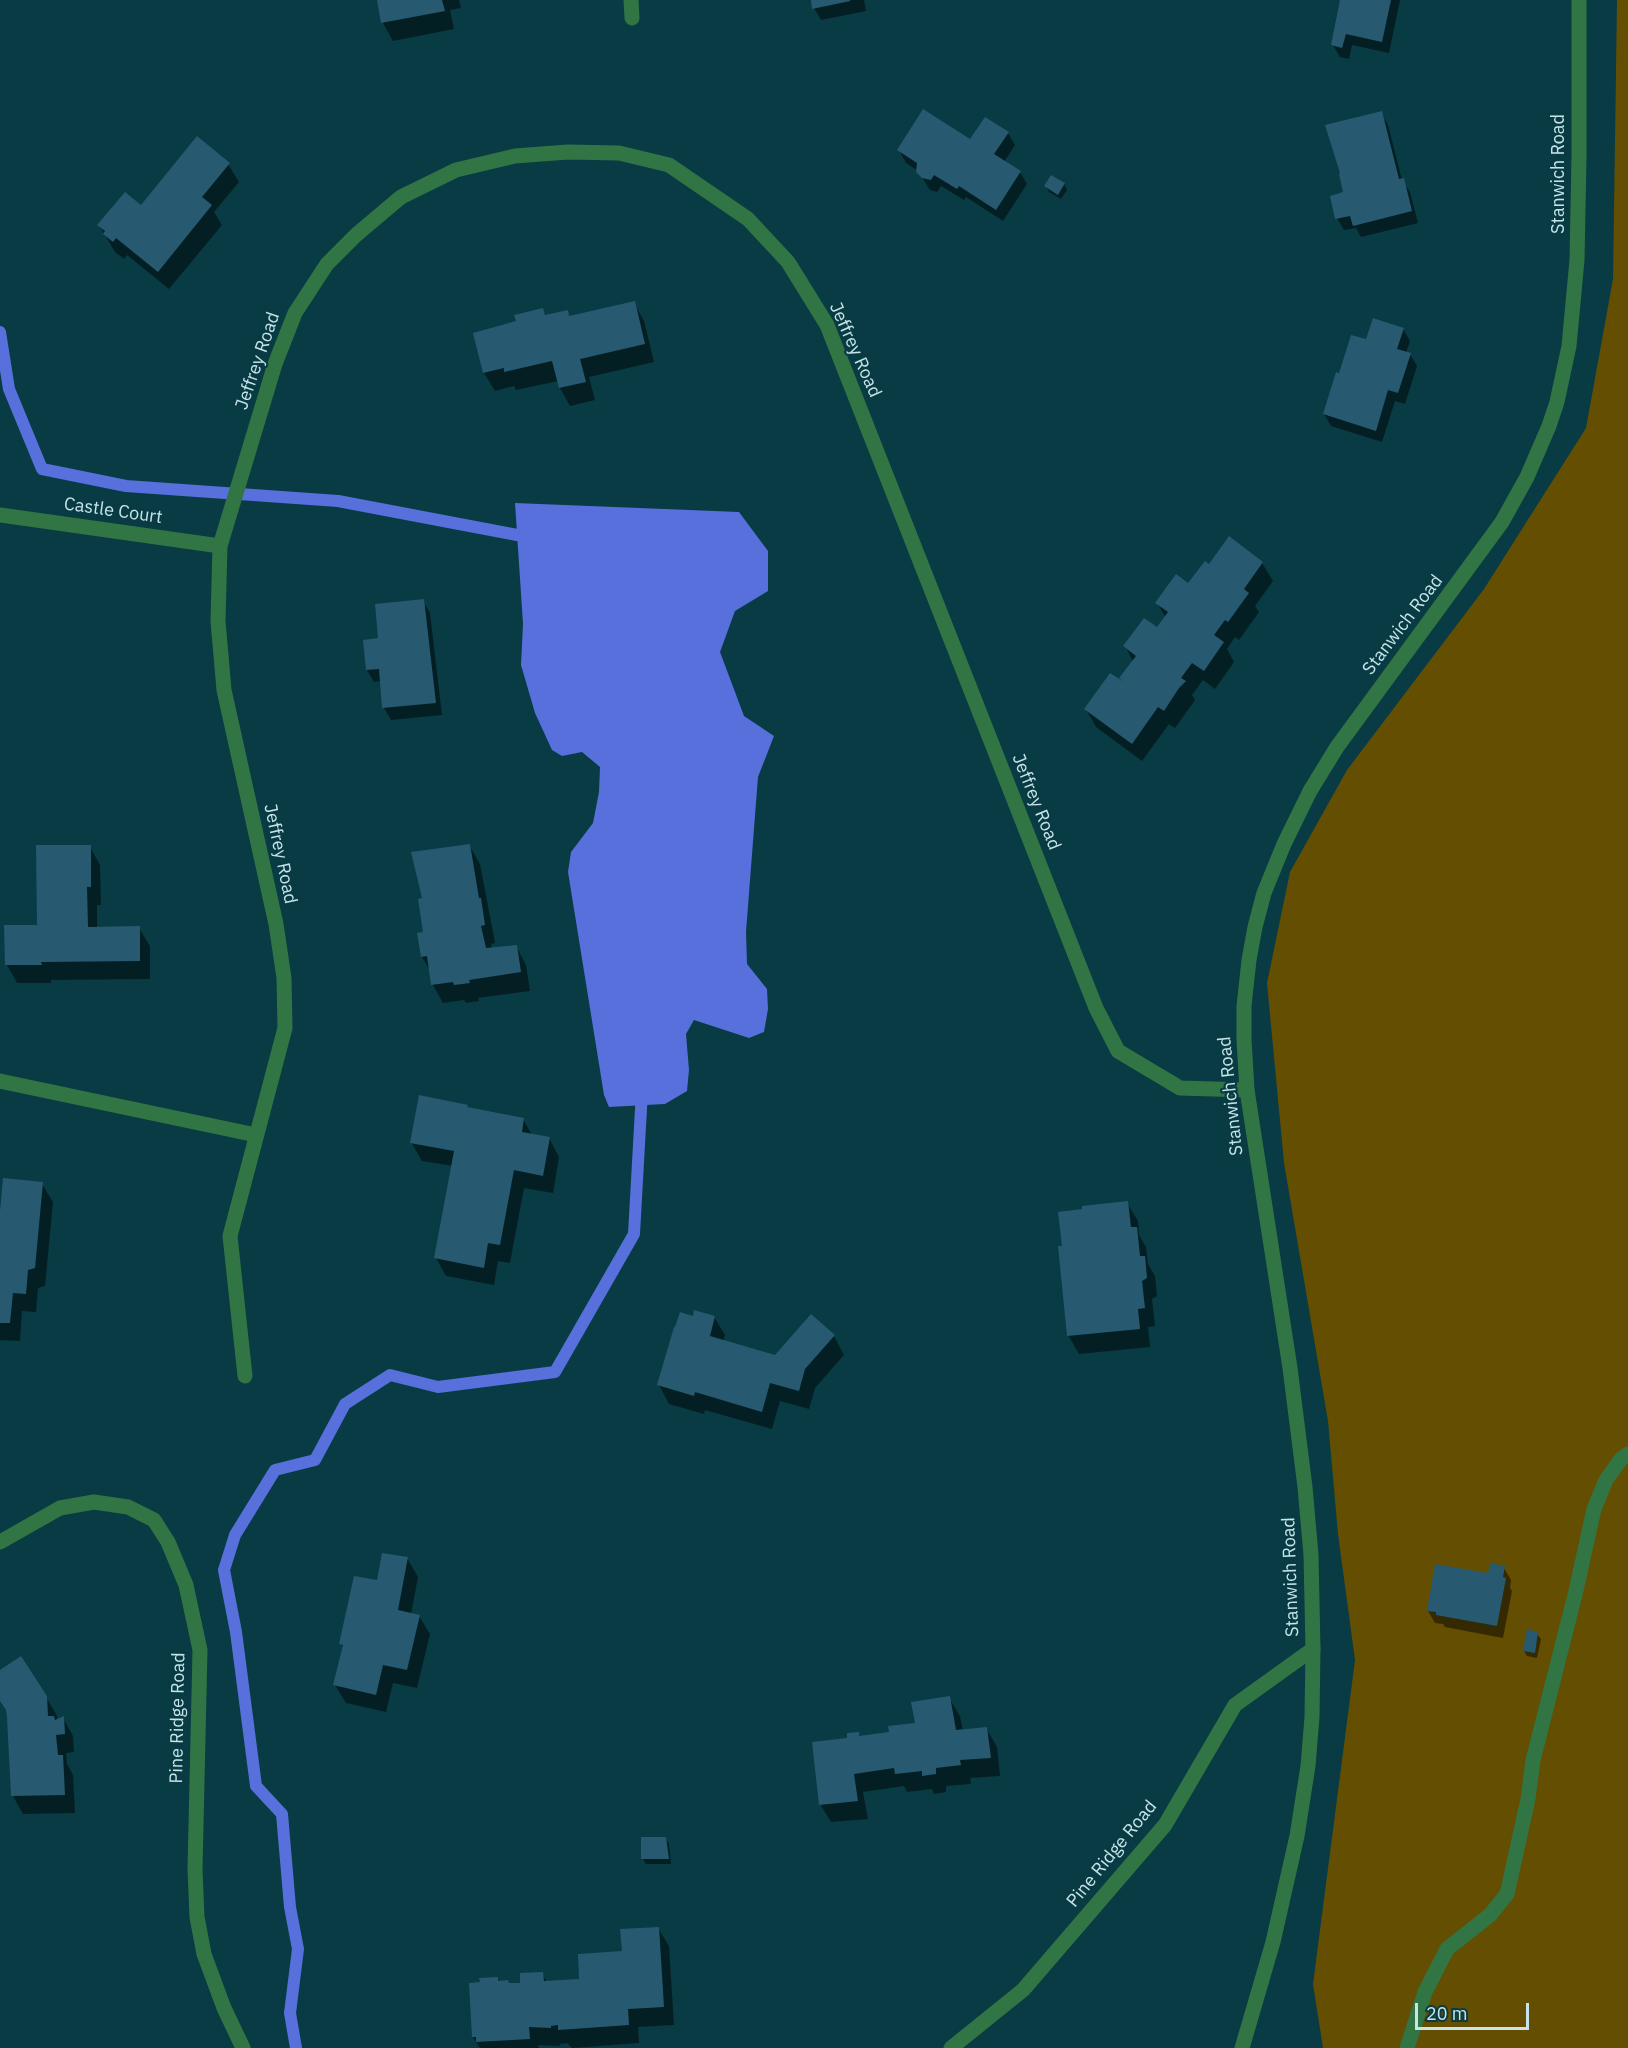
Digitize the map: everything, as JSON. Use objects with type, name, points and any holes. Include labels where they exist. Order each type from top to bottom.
[{"type":"street","points":[[631,0],[632,18]]},
{"type":"street","name":"Stanwich Road","points":[[1242,2048],[1273,1942],[1297,1836],[1308,1766],[1312,1717],[1313,1649],[1311,1555],[1305,1487],[1290,1368],[1247,1090],[1244,1017],[1249,960],[1264,893],[1284,843],[1310,791],[1337,747],[1502,522],[1538,454],[1557,402],[1569,346],[1577,260],[1579,0]]},
{"type":"street","name":"Jeffrey Road","points":[[245,1376],[230,1236],[285,1028],[284,978],[276,924],[224,690],[218,621],[220,546],[275,364],[295,313],[327,264],[356,235],[401,197],[456,170],[515,156],[568,152],[619,153],[669,165],[748,219],[788,261],[827,326],[1096,1008],[1118,1052],[1180,1088],[1247,1090]]},
{"type":"street","name":"Castle Court","points":[[0,515],[220,546]]},
{"type":"street","points":[[0,1081],[256,1135]]},
{"type":"street","points":[[1407,2048],[1425,1992],[1447,1949],[1490,1915],[1508,1894],[1528,1798],[1533,1760],[1575,1595],[1594,1509],[1606,1480],[1621,1459],[1628,1454]]},
{"type":"street","name":"Pine Ridge Road","points":[[0,1542],[60,1508],[94,1502],[128,1507],[154,1520],[168,1542],[186,1585],[200,1650],[195,1869],[197,1917],[208,1965],[224,2008],[243,2048]]},
{"type":"street","name":"Pine Ridge Road","points":[[951,2048],[1023,1990],[1165,1825],[1235,1705],[1313,1649]]},
{"type":"shaded area","points":[[1617,0],[1628,0],[1628,2048],[1323,2048],[1313,1984],[1355,1660],[1338,1534],[1328,1421],[1284,1163],[1267,983],[1290,872],[1347,770],[1484,589],[1586,428],[1613,279]]},
{"type":"water","points":[[515,503],[739,512],[768,551],[768,591],[735,611],[720,652],[744,716],[774,736],[758,777],[746,932],[747,964],[767,989],[768,1009],[764,1032],[749,1038],[694,1020],[686,1034],[689,1070],[687,1091],[665,1104],[609,1107],[604,1095],[568,872],[571,852],[593,823],[599,792],[600,767],[582,752],[562,756],[552,750],[535,713],[521,665],[523,624]]},
{"type":"building","points":[[377,0],[442,0],[445,11],[381,23]]},
{"type":"building","points":[[811,0],[850,0],[850,1],[812,9]]},
{"type":"building","points":[[1340,0],[1391,0],[1382,42],[1346,34],[1342,48],[1331,45]]},
{"type":"building","points":[[923,109],[970,139],[985,117],[1009,132],[994,154],[1021,171],[996,210],[959,186],[957,189],[934,175],[931,180],[922,178],[916,172],[917,163],[897,150]]},
{"type":"building","points":[[1382,111],[1399,179],[1404,178],[1412,211],[1353,226],[1350,216],[1335,219],[1330,196],[1343,192],[1340,173],[1325,125]]},
{"type":"building","points":[[197,136],[230,163],[202,197],[212,205],[158,272],[116,238],[113,242],[97,225],[125,192],[141,205]]},
{"type":"building","points":[[1051,175],[1065,183],[1058,195],[1044,186]]},
{"type":"building","points":[[635,301],[645,344],[580,359],[586,382],[559,388],[552,361],[504,372],[504,368],[483,373],[473,333],[516,321],[514,315],[543,308],[545,315],[568,310],[569,316]]},
{"type":"building","points":[[1373,318],[1404,328],[1397,349],[1411,353],[1398,393],[1388,390],[1376,431],[1323,414],[1351,335],[1366,339]]},
{"type":"building","points":[[1229,536],[1263,562],[1244,589],[1249,593],[1228,622],[1225,620],[1214,635],[1224,642],[1204,671],[1192,663],[1181,678],[1186,681],[1164,711],[1158,707],[1132,744],[1084,709],[1110,673],[1124,682],[1119,678],[1136,656],[1123,646],[1144,618],[1157,627],[1168,612],[1155,603],[1176,574],[1188,583],[1205,561],[1209,564]]},
{"type":"building","points":[[424,599],[436,703],[382,708],[379,669],[366,670],[363,640],[378,638],[375,604]]},
{"type":"building","points":[[470,844],[479,898],[481,898],[485,925],[481,926],[486,948],[517,945],[521,972],[469,980],[470,983],[454,985],[453,982],[431,985],[427,956],[421,957],[417,933],[423,932],[418,899],[422,898],[411,852]]},
{"type":"building","points":[[36,845],[91,845],[91,887],[87,887],[88,927],[140,926],[140,961],[41,962],[42,965],[5,965],[4,925],[37,925]]},
{"type":"building","points":[[419,1095],[524,1118],[522,1132],[550,1137],[543,1176],[514,1170],[500,1245],[488,1243],[484,1268],[434,1258],[454,1151],[410,1143]]},
{"type":"building","points":[[3,1178],[43,1182],[35,1268],[28,1270],[26,1294],[13,1293],[10,1323],[0,1323],[0,1211]]},
{"type":"building","points":[[1128,1201],[1131,1227],[1137,1227],[1140,1256],[1145,1256],[1147,1278],[1142,1281],[1145,1308],[1138,1309],[1140,1329],[1067,1336],[1058,1246],[1062,1246],[1058,1212],[1082,1209],[1082,1206]]},
{"type":"building","points":[[694,1310],[715,1316],[710,1336],[775,1355],[811,1314],[835,1335],[805,1369],[799,1391],[770,1383],[762,1412],[695,1392],[694,1396],[657,1385],[680,1312],[693,1316]]},
{"type":"building","points":[[382,1553],[408,1557],[398,1610],[420,1615],[407,1670],[383,1665],[376,1695],[333,1685],[343,1645],[339,1644],[354,1576],[377,1580]]},
{"type":"building","points":[[1490,1563],[1505,1566],[1503,1577],[1506,1578],[1497,1626],[1436,1615],[1436,1612],[1427,1611],[1435,1564],[1488,1573]]},
{"type":"building","points":[[1527,1629],[1538,1632],[1535,1653],[1523,1651]]},
{"type":"building","points":[[21,1656],[47,1696],[48,1716],[54,1716],[55,1720],[64,1716],[65,1734],[56,1735],[58,1755],[63,1755],[65,1795],[11,1796],[7,1717],[6,1710],[0,1701],[0,1670]]},
{"type":"building","points":[[950,1696],[956,1730],[987,1727],[991,1758],[960,1760],[961,1765],[936,1768],[936,1774],[922,1776],[922,1771],[895,1774],[894,1768],[854,1774],[858,1801],[819,1805],[812,1742],[847,1738],[847,1733],[859,1732],[859,1736],[889,1732],[888,1726],[915,1723],[911,1702]]},
{"type":"building","points":[[641,1837],[666,1837],[669,1859],[641,1859]]},
{"type":"building","points":[[659,1927],[664,2007],[628,2009],[629,2025],[558,2030],[558,2025],[551,2026],[551,2028],[529,2027],[530,2039],[476,2042],[476,2037],[472,2037],[469,1983],[480,1982],[479,1978],[498,1977],[498,1981],[508,1980],[509,1983],[520,1983],[520,1973],[543,1972],[544,1981],[579,1979],[578,1954],[622,1951],[620,1929]]},
{"type":"waterway","points":[[0,332],[9,389],[42,469],[126,486],[338,501],[533,538]]},
{"type":"waterway","points":[[296,2048],[290,2013],[298,1949],[290,1907],[282,1814],[256,1786],[236,1632],[224,1570],[235,1535],[275,1470],[315,1460],[345,1404],[390,1375],[438,1387],[555,1372],[634,1234],[642,1091]]}]
